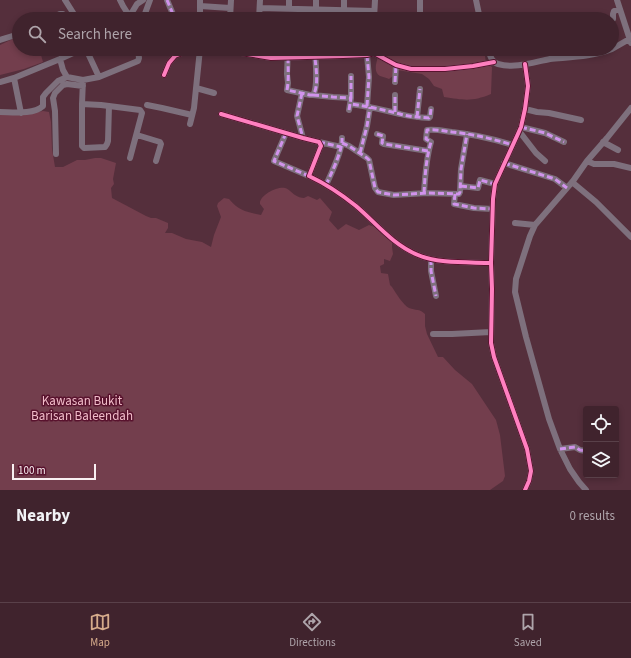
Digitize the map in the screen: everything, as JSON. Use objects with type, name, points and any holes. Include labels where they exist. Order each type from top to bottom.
[{"type":"street","points":[[65,0],[73,12]]},
{"type":"street","points":[[120,0],[126,12]]},
{"type":"street","points":[[132,12],[137,4],[143,0]]},
{"type":"street","points":[[146,12],[150,0]]},
{"type":"street","points":[[167,0],[172,12]]},
{"type":"street","points":[[230,12],[231,0]]},
{"type":"street","points":[[260,0],[260,12]]},
{"type":"street","points":[[289,12],[290,0]]},
{"type":"street","points":[[316,0],[316,10]]},
{"type":"street","points":[[344,0],[344,10]]},
{"type":"street","points":[[260,8],[374,11],[375,0]]},
{"type":"street","points":[[420,0],[420,12]]},
{"type":"street","points":[[476,0],[479,12]]},
{"type":"street","points":[[617,0],[628,41],[619,46]]},
{"type":"street","points":[[200,3],[230,8]]},
{"type":"street","points":[[614,12],[620,9]]},
{"type":"street","points":[[0,40],[12,36]]},
{"type":"street","points":[[0,82],[14,78],[67,56]]},
{"type":"street","points":[[89,56],[99,77]]},
{"type":"street","points":[[56,154],[55,111],[53,98],[55,93],[63,85],[83,83],[138,61],[139,56]]},
{"type":"street","points":[[164,75],[169,63],[175,56]]},
{"type":"street","points":[[190,124],[199,56]]},
{"type":"street","points":[[267,56],[271,58],[315,58],[343,56]]},
{"type":"street","points":[[360,153],[367,126],[368,77],[371,56]]},
{"type":"street","points":[[379,56],[396,65],[411,69],[445,69],[494,62],[510,66],[584,56]]},
{"type":"street","points":[[490,56],[494,62]]},
{"type":"street","points":[[288,58],[287,90],[310,95],[333,97],[350,104],[417,117],[430,118],[431,109]]},
{"type":"street","points":[[313,95],[315,91],[315,58]]},
{"type":"street","points":[[60,59],[67,77],[83,83]]},
{"type":"street","points":[[525,64],[528,86],[525,109],[519,131],[495,184],[492,209],[491,263],[491,343],[494,357],[527,449],[531,471],[525,490]]},
{"type":"street","points":[[395,82],[396,65]]},
{"type":"street","points":[[350,104],[352,76]]},
{"type":"street","points":[[0,112],[21,113],[41,108],[43,106],[43,98],[46,93],[58,81],[67,77]]},
{"type":"street","points":[[14,78],[21,113]]},
{"type":"street","points":[[83,83],[82,146],[84,148],[105,147],[107,144],[109,106]]},
{"type":"street","points":[[196,88],[214,93]]},
{"type":"street","points":[[417,117],[420,89]]},
{"type":"street","points":[[302,93],[297,116],[303,138]]},
{"type":"street","points":[[394,112],[395,95]]},
{"type":"street","points":[[82,104],[121,107],[141,111],[142,113],[130,158]]},
{"type":"street","points":[[147,106],[192,115]]},
{"type":"street","points":[[586,490],[570,469],[560,449],[543,398],[515,292],[516,279],[535,225],[572,182],[587,161],[631,108]]},
{"type":"street","points":[[525,109],[581,120]]},
{"type":"street","points":[[222,114],[303,138],[319,142],[342,143],[349,146],[369,160],[375,188],[378,192],[394,195],[424,193],[460,194],[461,169],[467,134]]},
{"type":"street","points":[[424,193],[428,151],[431,142],[426,139],[427,130],[467,134],[497,140],[513,146]]},
{"type":"street","points":[[519,131],[545,133],[564,142]]},
{"type":"street","points":[[519,131],[536,153],[545,161]]},
{"type":"street","points":[[286,133],[274,161],[326,185],[355,205],[397,244],[409,252],[431,259],[491,263]]},
{"type":"street","points":[[377,134],[383,136],[382,143],[384,144],[428,151]]},
{"type":"street","points":[[136,135],[160,142],[161,144],[156,161]]},
{"type":"street","points":[[309,176],[321,146],[319,142]]},
{"type":"street","points":[[603,142],[618,150]]},
{"type":"street","points":[[326,185],[342,143]]},
{"type":"street","points":[[587,161],[594,164],[614,164],[631,168]]},
{"type":"street","points":[[504,163],[555,180],[567,188]]},
{"type":"street","points":[[460,186],[478,188],[480,180],[495,184]]},
{"type":"street","points":[[572,182],[596,202],[631,237]]},
{"type":"street","points":[[455,194],[454,204],[474,208],[492,209]]},
{"type":"street","points":[[515,223],[535,225]]},
{"type":"street","points":[[431,259],[431,271],[436,296]]},
{"type":"street","points":[[433,334],[491,332]]},
{"type":"street","points":[[560,449],[575,447],[583,450]]},
{"type":"green space","points":[[12,39],[12,56],[41,56],[43,62],[24,69],[0,75],[0,45]]},
{"type":"green space","points":[[378,56],[485,56],[486,63],[492,67],[491,94],[468,100],[444,97],[442,89],[434,86],[429,79],[422,74],[397,70],[389,79],[377,74],[376,64]]},
{"type":"green space","name":"Kawasan Bukit Barisan Baleendah","points":[[43,111],[49,112],[55,167],[63,167],[77,160],[95,158],[101,158],[116,163],[113,179],[114,184],[111,188],[112,198],[146,216],[168,223],[168,228],[165,233],[172,233],[186,239],[202,242],[211,247],[221,217],[217,206],[218,203],[224,198],[229,199],[240,209],[261,215],[264,209],[260,204],[262,197],[278,188],[282,188],[289,190],[301,198],[308,196],[317,200],[320,198],[332,212],[329,220],[338,230],[346,224],[359,230],[369,225],[375,227],[392,238],[393,254],[390,261],[384,259],[384,264],[380,266],[381,273],[388,274],[390,285],[402,302],[409,308],[421,311],[425,314],[427,334],[438,357],[443,357],[455,370],[472,384],[496,420],[500,435],[505,476],[503,481],[490,490],[0,490],[0,115],[22,115]]},
{"type":"marked path","points":[[167,0],[172,12]]},
{"type":"marked path","points":[[367,56],[369,77],[367,106]]},
{"type":"marked path","points":[[288,57],[287,90],[310,95],[313,95],[316,87],[317,77],[315,58]]},
{"type":"marked path","points":[[395,82],[396,65]]},
{"type":"marked path","points":[[351,76],[351,98]]},
{"type":"marked path","points":[[417,117],[420,89]]},
{"type":"marked path","points":[[302,93],[297,116],[303,138]]},
{"type":"marked path","points":[[313,95],[351,98],[350,104]]},
{"type":"marked path","points":[[395,95],[395,112]]},
{"type":"marked path","points":[[349,110],[350,104],[375,108],[407,116],[429,118],[431,109]]},
{"type":"marked path","points":[[360,153],[370,107]]},
{"type":"marked path","points":[[521,127],[545,133],[564,142]]},
{"type":"marked path","points":[[424,193],[425,174],[431,142],[426,139],[427,130],[468,134],[513,145]]},
{"type":"marked path","points":[[286,133],[274,161],[309,176]]},
{"type":"marked path","points":[[377,134],[383,136],[382,143],[384,144],[428,151]]},
{"type":"marked path","points":[[342,143],[369,160],[375,188],[378,192],[394,195],[427,193],[459,194],[461,169],[467,134]]},
{"type":"marked path","points":[[326,185],[339,155],[342,138]]},
{"type":"marked path","points":[[319,142],[341,147]]},
{"type":"marked path","points":[[504,163],[555,179],[567,188]]},
{"type":"marked path","points":[[461,186],[478,188],[480,180],[495,184]]},
{"type":"marked path","points":[[455,194],[454,204],[474,208],[492,209]]},
{"type":"marked path","points":[[431,259],[431,271],[436,296]]},
{"type":"marked path","points":[[560,449],[575,447],[583,450]]},
{"type":"cycle path","points":[[164,75],[169,63],[175,56]]},
{"type":"cycle path","points":[[259,56],[271,58],[335,56]]},
{"type":"cycle path","points":[[380,56],[396,65],[411,69],[445,69],[494,62]]},
{"type":"cycle path","points":[[525,64],[528,86],[521,127],[495,184],[493,199],[491,263],[491,343],[494,357],[527,449],[531,471],[525,490]]},
{"type":"cycle path","points":[[221,114],[319,142],[321,146],[309,176],[339,193],[393,240],[409,251],[435,260],[491,263]]}]
